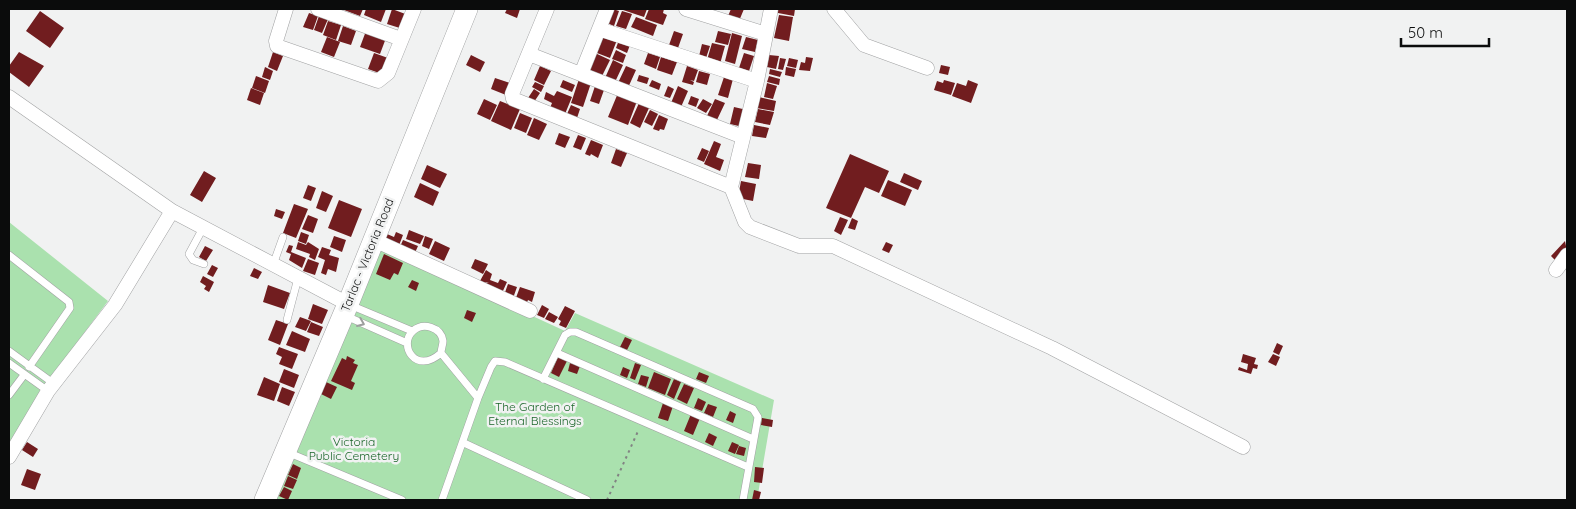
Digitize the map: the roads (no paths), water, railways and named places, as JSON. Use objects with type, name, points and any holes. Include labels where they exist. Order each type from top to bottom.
[{"type":"main road","name":"Tarlac - Victoria Road","points":[[264,500],[346,310],[467,9]]},
{"type":"street","points":[[286,9],[276,41],[277,46],[378,82],[388,73],[414,9]]},
{"type":"street","points":[[318,9],[401,39]]},
{"type":"street","points":[[547,9],[512,94],[513,99],[731,187]]},
{"type":"street","points":[[580,74],[607,9]]},
{"type":"street","points":[[686,9],[766,34]]},
{"type":"street","points":[[771,9],[731,187],[745,222],[750,227],[799,246],[832,246],[1052,348],[1243,447]]},
{"type":"street","points":[[834,9],[864,46],[927,68]]},
{"type":"street","points":[[599,29],[756,81]]},
{"type":"street","points":[[529,54],[743,137]]},
{"type":"street","points":[[9,97],[172,211],[298,278],[346,310]]},
{"type":"street","points":[[9,457],[50,387],[115,305],[172,211]]},
{"type":"street","points":[[374,240],[530,311]]},
{"type":"street","points":[[1556,270],[1567,255]]},
{"type":"lane","points":[[203,228],[189,254],[192,260],[204,264]]},
{"type":"lane","points":[[273,265],[282,237]]},
{"type":"lane","points":[[9,255],[69,302],[70,308],[21,372],[9,395]]},
{"type":"lane","points":[[287,320],[298,278]]},
{"type":"lane","points":[[346,310],[412,331]]},
{"type":"lane","points":[[346,310],[407,343]]},
{"type":"lane","points":[[421,326],[431,327],[440,334],[443,342],[441,353],[432,361],[420,362],[410,355],[407,343],[412,331],[421,326]]},
{"type":"lane","points":[[543,379],[565,336],[570,332],[576,332],[753,408],[758,417],[743,500]]},
{"type":"lane","points":[[9,351],[27,364],[50,387]]},
{"type":"lane","points":[[557,352],[753,439]]},
{"type":"lane","points":[[441,353],[478,398]]},
{"type":"lane","points":[[442,500],[490,367],[496,361],[504,362],[748,467]]},
{"type":"lane","points":[[9,363],[21,372],[50,387]]},
{"type":"lane","points":[[464,443],[587,500]]},
{"type":"lane","points":[[285,451],[402,500]]},
{"type":"park label","name":"The Garden of Eternal Blessings","points":[[535,413]]},
{"type":"park label","name":"Victoria Public Cemetery","points":[[354,448]]}]
